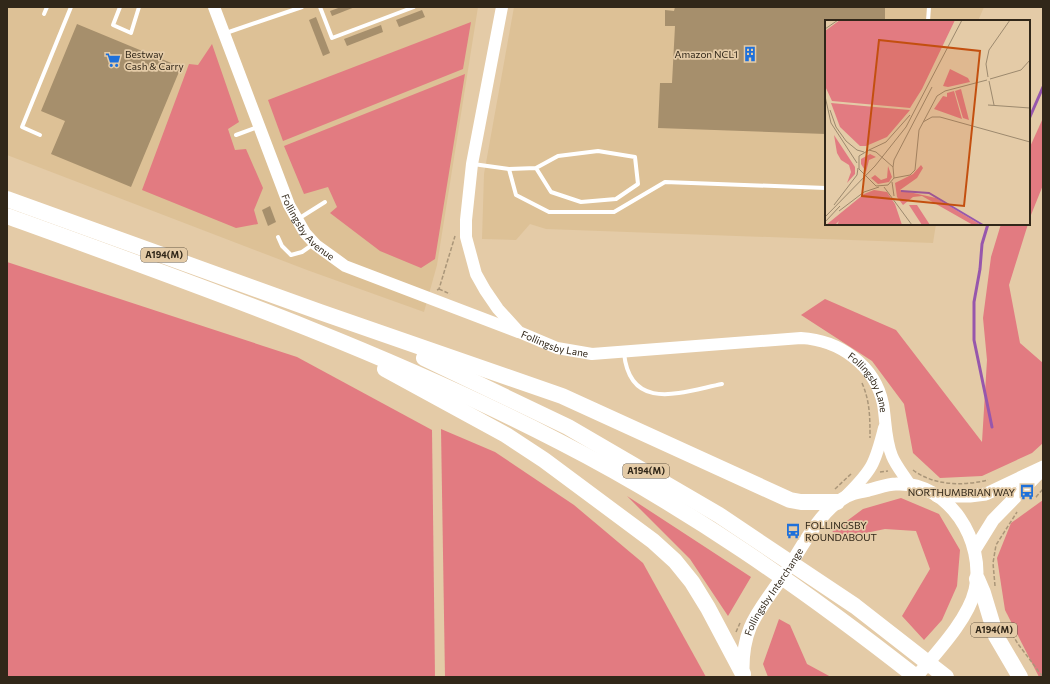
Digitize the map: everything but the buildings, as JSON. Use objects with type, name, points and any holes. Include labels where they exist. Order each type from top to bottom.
[{"type":"highway","name":"A194(M)","points":[[7,199],[320,312],[562,396],[790,500],[801,502],[836,500]]},
{"type":"highway","name":"A194(M)","points":[[7,216],[310,328],[399,365],[488,406],[562,443],[626,479],[767,566],[841,618],[916,677]]},
{"type":"highway","name":"A194(M)","points":[[320,312],[447,368],[539,413],[644,470],[720,515],[856,606],[946,677]]},
{"type":"highway","name":"A194(M)","points":[[310,328],[506,435],[544,460],[653,541],[675,561],[692,582],[708,608],[743,675]]},
{"type":"highway","name":"A194(M)","points":[[977,579],[983,592],[996,636],[1020,677]]},
{"type":"main road","points":[[937,496],[970,496],[986,494],[1043,468]]},
{"type":"main road","points":[[975,549],[993,520],[1043,468]]},
{"type":"main road","points":[[836,500],[896,484],[910,485],[937,496],[952,508],[962,522],[975,549],[977,579],[972,600],[950,634],[916,677]]},
{"type":"main road","name":"Follingsby Interchange","points":[[743,675],[742,653],[752,621],[819,522],[836,500]]},
{"type":"street","name":"Follingsby Avenue","points":[[214,7],[296,220],[314,243],[345,266],[519,332]]},
{"type":"street","name":"Follingsby Lane","points":[[502,7],[472,164],[466,220],[466,237],[469,253],[476,274],[484,290],[498,309],[519,332],[557,348],[573,352],[592,354],[624,353],[801,338],[816,339],[840,348],[860,364],[868,373],[881,399],[892,457],[910,485]]},
{"type":"street","name":"Follingsby Lane","points":[[836,500],[871,469],[878,454],[885,423]]},
{"type":"lane","points":[[44,14],[47,7]]},
{"type":"lane","points":[[40,135],[22,127],[72,7]]},
{"type":"lane","points":[[120,7],[113,25],[131,33],[139,7]]},
{"type":"lane","points":[[224,34],[302,7]]},
{"type":"lane","points":[[320,7],[332,38],[414,7]]},
{"type":"lane","points":[[928,20],[929,7]]},
{"type":"lane","points":[[236,135],[259,126]]},
{"type":"lane","points":[[472,164],[509,169],[536,168],[558,156],[598,151],[635,157],[638,184],[616,199],[581,202],[551,192],[536,168]]},
{"type":"lane","points":[[509,169],[516,195],[548,212],[614,212],[665,182],[825,188]]},
{"type":"lane","points":[[296,220],[325,202]]},
{"type":"lane","points":[[278,237],[282,246],[291,255],[302,252],[314,243]]},
{"type":"lane","points":[[624,353],[626,372],[634,385],[643,390],[662,394],[672,394],[722,384]]},
{"type":"path","points":[[439,289],[455,236]]},
{"type":"path","points":[[860,377],[867,394],[870,414],[868,445]]},
{"type":"path","points":[[871,469],[878,472],[894,471],[905,464],[918,473],[934,480],[954,484],[973,483],[990,479]]},
{"type":"path","points":[[836,500],[833,491],[853,473]]},
{"type":"path","points":[[1023,499],[1036,497],[1043,489]]},
{"type":"path","points":[[995,587],[993,563],[996,545],[1019,510]]},
{"type":"path","points":[[1006,624],[1018,644],[1043,677]]},
{"type":"shaded area","points":[[7,7],[478,7],[437,265],[424,312],[307,270],[7,155]]},
{"type":"shaded area","points":[[514,7],[984,7],[978,20],[825,20],[825,225],[936,225],[933,243],[546,229],[530,224],[516,240],[482,239],[484,174]]},
{"type":"shaded area","points":[[471,22],[463,69],[283,141],[268,100]]},
{"type":"shaded area","points":[[212,44],[239,122],[228,129],[235,150],[246,149],[263,188],[254,210],[258,224],[236,228],[142,190],[189,64],[198,65]]},
{"type":"shaded area","points":[[465,74],[435,259],[421,268],[380,251],[330,213],[337,207],[328,187],[304,194],[284,146]]},
{"type":"shaded area","points":[[1043,118],[1043,185],[1030,218],[1030,147]]},
{"type":"shaded area","points":[[1001,225],[1028,225],[1009,285],[1020,343],[1043,363],[1043,443],[1032,453],[982,476],[940,478],[913,453],[904,404],[872,361],[801,315],[825,299],[896,330],[982,442],[987,360],[983,318],[991,257]]},
{"type":"shaded area","points":[[7,262],[297,357],[432,430],[435,677],[7,677]]},
{"type":"shaded area","points":[[441,429],[495,452],[574,505],[643,563],[706,677],[445,677]]},
{"type":"shaded area","points":[[627,496],[751,577],[728,616],[690,559]]},
{"type":"shaded area","points":[[901,498],[939,514],[960,550],[957,586],[942,620],[924,640],[902,616],[930,569],[916,531],[885,529],[851,536],[832,532],[863,509]]},
{"type":"shaded area","points":[[1043,500],[1043,677],[1039,677],[1005,610],[997,558],[1011,523]]},
{"type":"shaded area","points":[[779,619],[790,625],[807,664],[831,677],[768,677],[763,664]]},
{"type":"waterway","points":[[1030,117],[1043,87]]},
{"type":"waterway","points":[[988,225],[982,244],[980,269],[974,302],[974,340],[992,427]]},
{"type":"place","name":"Amazon NCL1","points":[[750,54]]},
{"type":"place","name":"Bestway Cash & Carry","points":[[113,60]]},
{"type":"place","name":"NORTHUMBRIAN WAY","points":[[1027,492]]},
{"type":"place","name":"FOLLINGSBY ROUNDABOUT","points":[[793,531]]}]
